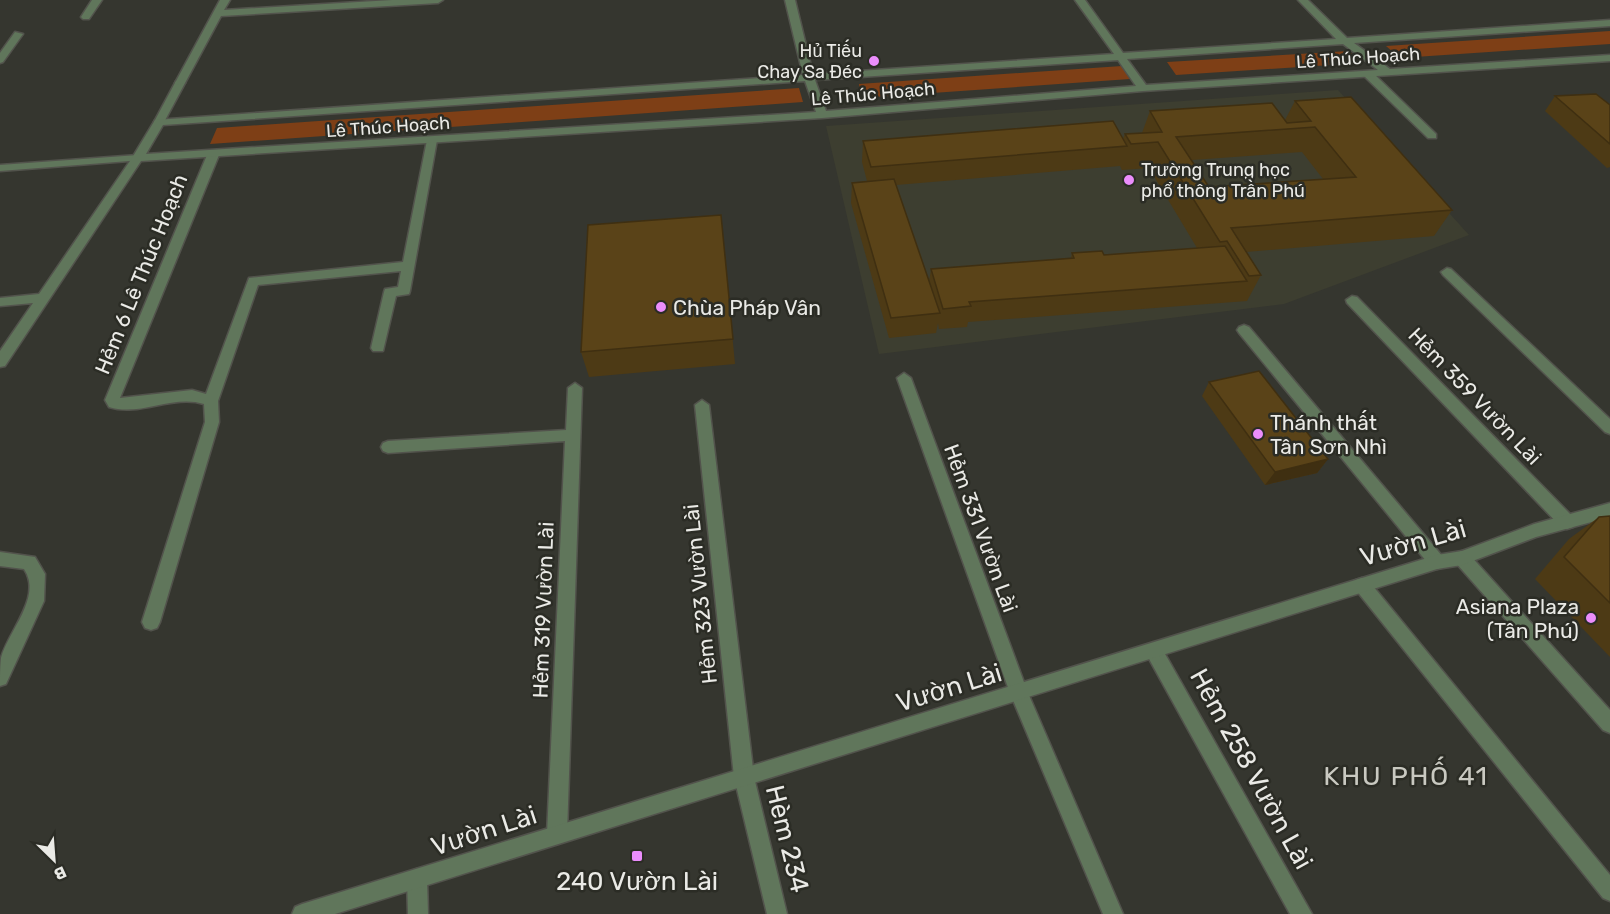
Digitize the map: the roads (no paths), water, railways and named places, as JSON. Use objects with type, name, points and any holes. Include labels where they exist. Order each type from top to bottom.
[{"type":"street","points":[[86,16],[97,0]]},
{"type":"street","points":[[0,362],[138,158],[225,0]]},
{"type":"street","points":[[217,13],[438,0]]},
{"type":"street","points":[[790,0],[809,78],[822,115]]},
{"type":"street","points":[[1080,0],[1143,88]]},
{"type":"street","points":[[1303,0],[1342,40],[1389,73]]},
{"type":"street","name":"Lê Thúc Hoạch","points":[[159,122],[1610,23]]},
{"type":"street","points":[[0,60],[18,34]]},
{"type":"street","name":"Lê Thúc Hoạch","points":[[0,168],[822,115],[1143,88],[1610,58]]},
{"type":"street","points":[[1368,74],[1432,136]]},
{"type":"street","points":[[378,348],[390,292],[404,291],[432,140]]},
{"type":"street","name":"Hẻm 6 Lê Thúc Hoạch","points":[[211,401],[192,395],[124,404],[114,403],[112,400],[213,155]]},
{"type":"street","points":[[152,622],[212,422],[211,401],[253,281],[409,266]]},
{"type":"street","points":[[1447,272],[1610,428]]},
{"type":"street","points":[[0,302],[43,298]]},
{"type":"street","name":"Hẻm 359 Vườn Lài","points":[[1352,300],[1567,522]]},
{"type":"street","points":[[1244,330],[1437,562]]},
{"type":"street","name":"Hẻm 331 Vườn Lài","points":[[904,378],[1019,693],[1113,914]]},
{"type":"street","name":"Hẻm 319 Vườn Lài","points":[[557,834],[575,388]]},
{"type":"street","name":"Hẻm 323 Vườn Lài","points":[[702,405],[744,777]]},
{"type":"street","points":[[388,447],[573,435]]},
{"type":"street","name":"Vườn Lài","points":[[303,914],[1362,585],[1437,562],[1462,558],[1567,522],[1610,510]]},
{"type":"street","points":[[1462,558],[1610,724]]},
{"type":"street","points":[[0,559],[29,562],[37,574],[36,601],[0,678]]},
{"type":"street","points":[[1362,585],[1610,891]]},
{"type":"street","name":"Hẻm 258 Vườn Lài","points":[[1154,651],[1302,914]]},
{"type":"street","name":"Hèm 234","points":[[744,777],[777,914]]},
{"type":"street","points":[[417,879],[418,914]]},
{"type":"place","name":"Hủ Tiếu Chay Sa Đéc","points":[[874,61]]},
{"type":"place","name":"Trường Trung học phổ thông Trần Phú","points":[[1129,180]]},
{"type":"place","name":"Chùa Pháp Vân","points":[[661,307]]},
{"type":"place","name":"Thánh thất Tân Sơn Nhì","points":[[1258,434]]},
{"type":"place","name":"Asiana Plaza (Tân Phú)","points":[[1591,618]]},
{"type":"place","name":"240 Vườn Lài","points":[[637,856]]},
{"type":"district","name":"KHU PHỐ 41","points":[[1406,776]]}]
